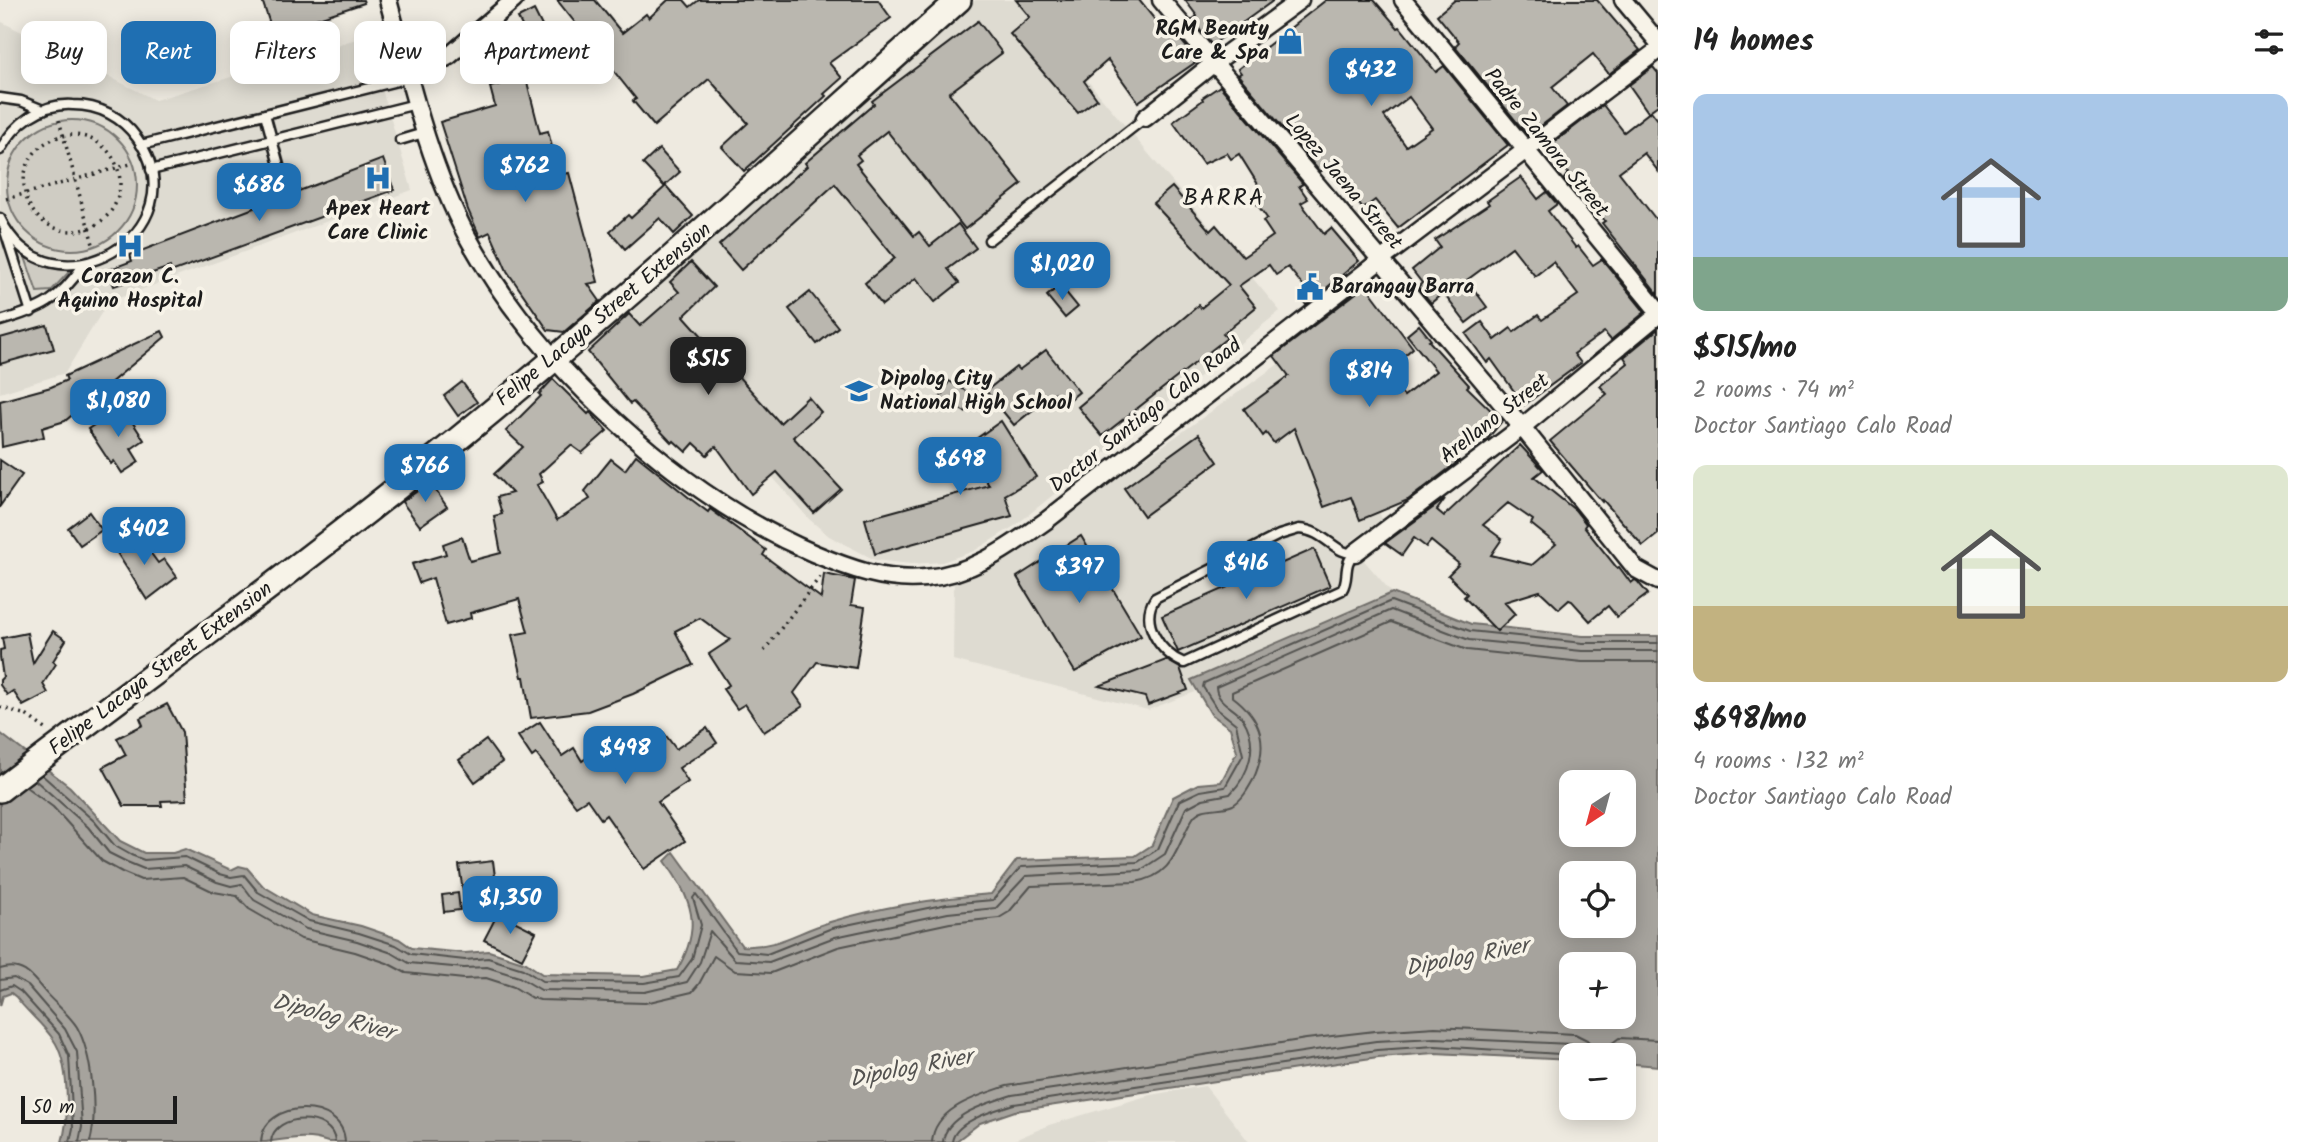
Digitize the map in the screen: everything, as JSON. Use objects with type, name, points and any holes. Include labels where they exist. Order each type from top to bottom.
[{"type":"main road","name":"Felipe Lacaya Street Extension","points":[[0,790],[321,548],[554,359],[730,208],[959,0]]},
{"type":"street","name":"Doctor Santiago Calo Road","points":[[388,0],[394,21]]},
{"type":"street","points":[[446,58],[514,0]]},
{"type":"street","name":"Lopez Jaena Street","points":[[1161,0],[1382,259],[1636,569],[1658,581]]},
{"type":"street","points":[[1145,118],[1300,0]]},
{"type":"street","name":"Padre Zamora Street","points":[[1403,0],[1658,313]]},
{"type":"street","points":[[1623,0],[1658,42]]},
{"type":"street","name":"Doctor Santiago Calo Road","points":[[411,84],[447,194],[467,235],[510,305],[554,359],[634,436],[687,482],[785,541],[875,576],[922,579],[950,575],[1000,553],[1047,520],[1382,259],[1658,50]]},
{"type":"street","name":"Arellano Street","points":[[1355,553],[1522,427],[1658,313]]},
{"type":"lane","points":[[141,145],[385,84]]},
{"type":"lane","points":[[0,98],[21,101],[43,110]]},
{"type":"lane","points":[[151,170],[418,103]]},
{"type":"lane","points":[[0,150],[17,126],[43,110],[70,104],[98,109],[123,123],[141,145],[151,170],[155,200],[127,243],[114,253],[84,264],[60,263],[38,257],[13,238],[2,221]]},
{"type":"lane","points":[[265,114],[280,169]]},
{"type":"lane","points":[[989,240],[1145,118]]},
{"type":"lane","points":[[400,139],[427,132]]},
{"type":"lane","points":[[2,221],[32,312]]},
{"type":"lane","points":[[0,321],[32,312],[57,298],[84,264]]},
{"type":"lane","points":[[1299,529],[1317,531],[1343,551],[1355,553],[1349,558],[1345,569],[1345,586],[1337,594],[1184,663],[1163,650],[1149,622],[1151,604],[1155,598],[1287,532],[1299,529]]},
{"type":"path","points":[[53,119],[61,118],[94,248]]},
{"type":"path","points":[[78,135],[93,140],[106,149],[117,166],[121,186],[117,202],[108,216],[89,228],[65,231],[50,226],[33,211],[25,194],[24,174],[30,159],[47,142],[64,136],[78,135]]},
{"type":"path","points":[[8,207],[5,197],[25,194],[117,166],[136,164],[133,156]]},
{"type":"path","points":[[764,651],[831,561]]},
{"type":"path","points":[[0,707],[36,720],[60,745]]},
{"type":"shaded area","points":[[975,0],[1020,0],[1280,311],[1016,525],[974,551],[942,562],[911,564],[875,560],[829,536],[809,519],[630,313]]},
{"type":"shaded area","name":"Corazon C. Aquino Hospital","points":[[0,21],[21,32],[21,84],[107,84],[107,76],[155,100],[216,84],[216,81],[230,77],[230,84],[340,84],[340,44],[354,40],[354,84],[380,84],[412,190],[108,302],[65,373],[0,393]]},
{"type":"shaded area","points":[[72,120],[97,125],[118,139],[132,160],[137,185],[132,210],[118,231],[97,245],[72,250],[47,245],[26,231],[12,210],[7,185],[12,160],[26,139],[47,125]]},
{"type":"shaded area","points":[[25,257],[70,271],[51,291],[37,292]]},
{"type":"shaded area","points":[[1307,344],[1382,519],[1349,543],[1392,593],[1192,680],[1195,692],[1148,710],[953,660],[954,582],[979,573],[1005,557]]},
{"type":"shaded area","points":[[1205,1086],[1249,1142],[1010,1142],[1049,1125],[1150,1095]]},
{"type":"water","name":"Dipolog River","points":[[1392,593],[1471,624],[1583,636],[1658,636],[1658,1066],[1636,1064],[1636,1043],[1559,1043],[1559,1059],[1435,1053],[1378,1057],[1015,1111],[980,1123],[955,1142],[328,1142],[305,1138],[266,1142],[62,1142],[67,1104],[65,1074],[58,1049],[44,1028],[11,993],[3,996],[0,1006],[0,733],[70,787],[120,841],[144,853],[173,853],[185,849],[231,870],[239,866],[247,868],[263,886],[312,915],[361,926],[399,939],[412,948],[465,953],[489,951],[526,963],[542,974],[644,976],[677,970],[690,940],[692,926],[688,901],[665,861],[674,852],[742,946],[777,942],[830,922],[889,908],[991,894],[1017,860],[1135,856],[1152,845],[1173,797],[1198,784],[1221,782],[1237,752],[1230,728],[1211,714],[1191,680]]},
{"type":"building","points":[[262,0],[363,0],[364,3],[309,21],[269,21]]},
{"type":"building","points":[[557,0],[595,0],[612,21],[574,21]]},
{"type":"building","points":[[668,0],[684,0],[690,7],[699,0],[878,0],[891,18],[829,63],[842,78],[744,171],[722,147],[748,123],[709,79],[654,126],[633,101],[636,99],[614,71],[614,23],[622,33],[646,14],[649,18]]},
{"type":"building","points":[[1016,0],[1139,0],[1168,36],[1174,32],[1195,57],[1193,58],[1196,62],[1138,102],[1108,60],[1084,81],[1097,99],[1078,113],[1010,34],[1030,17]]},
{"type":"building","points":[[1185,0],[1274,0],[1212,45],[1192,20],[1197,16]]},
{"type":"building","points":[[1326,0],[1374,0],[1436,72],[1444,66],[1508,145],[1398,228],[1375,200],[1363,209],[1329,165],[1320,172],[1238,75],[1241,73],[1238,69]],"holes":[[[1409,97],[1432,128],[1406,146],[1384,116]]]},
{"type":"building","points":[[1455,0],[1597,0],[1640,50],[1609,74],[1593,54],[1552,87],[1567,106],[1528,136],[1455,46],[1459,42],[1437,15]]},
{"type":"building","points":[[534,10],[540,21],[520,21],[518,18]]},
{"type":"building","points":[[978,21],[1002,53],[949,93],[1022,184],[965,229],[887,131],[857,155],[861,160],[856,164],[914,236],[919,232],[930,246],[958,224],[976,248],[948,269],[959,283],[935,302],[916,278],[882,305],[865,283],[895,258],[835,184],[741,270],[719,245],[807,166],[805,163],[874,104],[872,101]]},
{"type":"building","points":[[1653,67],[1658,73],[1658,105],[1648,112],[1629,85]]},
{"type":"building","points":[[528,84],[540,133],[548,131],[559,175],[569,173],[598,282],[588,284],[600,301],[564,332],[548,330],[507,271],[490,232],[480,237],[468,210],[440,122],[495,106],[490,87]]},
{"type":"building","points":[[1220,86],[1303,184],[1299,186],[1308,199],[1301,203],[1324,234],[1331,228],[1359,261],[1306,305],[1304,302],[1312,297],[1288,267],[1276,275],[1269,265],[1239,286],[1256,307],[1223,334],[1227,338],[1102,436],[1078,407],[1199,305],[1201,308],[1229,285],[1153,203],[1172,187],[1210,231],[1216,225],[1243,257],[1273,236],[1263,221],[1267,218],[1254,200],[1264,194],[1239,154],[1231,159],[1227,153],[1203,164],[1173,122]]},
{"type":"building","points":[[1603,105],[1624,132],[1651,111],[1658,120],[1658,171],[1644,153],[1619,172],[1658,222],[1658,294],[1602,223],[1605,221],[1585,194],[1583,196],[1578,189],[1574,192],[1564,179],[1568,173],[1548,147]]},
{"type":"building","points":[[659,149],[680,172],[664,186],[643,164]]},
{"type":"building","points":[[383,159],[394,190],[171,272],[170,267],[114,286],[108,270],[132,261],[130,255]]},
{"type":"building","points":[[1521,177],[1538,199],[1547,192],[1557,204],[1548,211],[1576,248],[1578,246],[1593,265],[1602,259],[1645,312],[1611,340],[1604,332],[1574,354],[1581,363],[1524,405],[1491,359],[1487,363],[1466,334],[1482,322],[1495,340],[1511,328],[1514,332],[1538,315],[1542,320],[1578,295],[1553,262],[1535,276],[1512,247],[1467,280],[1487,307],[1466,323],[1443,293],[1431,303],[1418,287],[1422,283],[1412,270],[1440,247],[1435,240],[1489,204],[1487,201]]},
{"type":"building","points":[[666,186],[693,216],[674,234],[660,218],[625,249],[610,231],[628,215],[631,218]]},
{"type":"building","points":[[691,262],[714,287],[684,316],[780,423],[808,397],[821,412],[793,437],[841,489],[814,513],[777,472],[751,494],[716,446],[707,455],[694,443],[686,452],[674,441],[672,443],[633,402],[630,404],[588,352],[629,314],[640,326],[679,292],[670,282]]},
{"type":"building","points":[[1060,285],[1078,307],[1065,318],[1047,296]]},
{"type":"building","points":[[1367,287],[1413,348],[1385,372],[1404,396],[1436,371],[1407,335],[1419,325],[1431,340],[1429,341],[1469,385],[1467,387],[1502,421],[1485,442],[1474,433],[1452,454],[1459,461],[1408,500],[1360,520],[1351,497],[1324,507],[1294,428],[1274,443],[1266,433],[1263,436],[1244,409],[1289,376],[1274,356]]},
{"type":"building","points":[[810,292],[838,327],[817,344],[789,309]]},
{"type":"building","points":[[47,325],[54,349],[0,364],[0,338]]},
{"type":"building","points":[[1658,329],[1658,534],[1643,546],[1550,441],[1607,394],[1600,386],[1628,363],[1624,357]]},
{"type":"building","points":[[162,331],[165,337],[65,421],[42,428],[44,437],[2,447],[0,401],[51,387],[67,380],[65,376]]},
{"type":"building","points":[[1046,350],[1079,392],[1063,405],[1054,393],[1014,425],[986,391],[1016,367],[1019,370]]},
{"type":"building","points":[[553,379],[607,431],[582,453],[571,445],[539,474],[543,482],[537,485],[557,520],[590,499],[585,491],[611,459],[625,470],[636,455],[708,512],[710,509],[766,550],[763,555],[821,598],[824,574],[855,580],[851,605],[865,607],[856,668],[817,662],[794,693],[803,706],[764,732],[745,704],[737,709],[723,689],[729,685],[709,654],[730,640],[700,618],[675,631],[693,665],[633,694],[588,711],[531,718],[524,677],[512,635],[528,632],[519,599],[470,613],[471,618],[446,625],[433,578],[419,583],[412,564],[446,554],[443,544],[462,537],[470,561],[501,553],[494,516],[502,514],[497,497],[512,493],[494,474],[523,447],[506,431],[541,396],[539,394]]},
{"type":"building","points":[[949,381],[974,396],[965,412],[940,398]]},
{"type":"building","points":[[462,382],[477,402],[458,416],[444,396]]},
{"type":"building","points":[[121,407],[126,419],[129,417],[144,440],[131,449],[139,462],[122,473],[114,461],[111,464],[88,429]]},
{"type":"building","points":[[1001,421],[1036,477],[1005,495],[1012,516],[875,554],[865,519],[989,485],[962,449]]},
{"type":"building","points":[[1199,434],[1218,462],[1144,516],[1124,488]]},
{"type":"building","points":[[1520,445],[1543,470],[1534,477],[1575,510],[1586,524],[1584,527],[1617,568],[1619,567],[1631,583],[1635,580],[1638,582],[1648,594],[1617,617],[1608,606],[1590,621],[1572,601],[1569,600],[1559,609],[1540,591],[1504,602],[1515,614],[1497,631],[1464,597],[1467,594],[1448,575],[1459,564],[1431,541],[1426,547],[1414,538],[1402,555],[1385,543],[1445,499],[1437,510],[1444,516]],"holes":[[[1508,503],[1533,520],[1531,524],[1556,544],[1532,565],[1491,555],[1502,539],[1483,525]]]},
{"type":"building","points":[[0,460],[22,475],[0,506]]},
{"type":"building","points":[[430,482],[447,507],[420,526],[402,502]]},
{"type":"building","points":[[89,512],[102,530],[80,545],[68,528]]},
{"type":"building","points":[[128,533],[140,548],[144,544],[158,563],[164,559],[177,577],[147,600],[112,545]]},
{"type":"building","points":[[1081,536],[1141,636],[1075,672],[1017,577]]},
{"type":"building","points":[[1314,549],[1330,586],[1178,652],[1162,616]]},
{"type":"building","points":[[53,631],[66,640],[53,661],[56,664],[43,684],[48,693],[23,706],[13,691],[7,695],[0,685],[3,677],[0,657],[0,650],[4,649],[2,638],[27,633],[33,663]]},
{"type":"building","points":[[1166,660],[1180,668],[1188,690],[1148,705],[1145,697],[1099,686]]},
{"type":"building","points":[[167,704],[182,732],[187,800],[161,801],[162,806],[124,806],[103,767],[126,755],[117,738],[143,725],[140,718]]},
{"type":"building","points":[[540,722],[562,756],[574,748],[582,761],[609,742],[621,758],[664,733],[676,749],[707,728],[717,743],[679,768],[688,782],[658,802],[685,841],[644,869],[606,815],[601,819],[587,799],[576,806],[536,754],[532,757],[518,736]]},
{"type":"building","points":[[486,740],[502,762],[475,782],[459,760]]},
{"type":"building","points":[[493,861],[498,900],[465,905],[459,865]]},
{"type":"building","points":[[458,893],[460,910],[444,912],[442,895]]},
{"type":"building","points":[[498,913],[536,932],[522,959],[484,940]]},
{"type":"place","name":"RGM Beauty Care & Spa","points":[[1290,41]]},
{"type":"place","name":"Apex Heart Care Clinic","points":[[378,178]]},
{"type":"place","name":"Corazon C. Aquino Hospital","points":[[130,246]]},
{"type":"place","name":"Barangay Barra","points":[[1310,287]]},
{"type":"place","name":"Dipolog City National High School","points":[[859,391]]},
{"type":"district","name":"BARRA","points":[[1224,198]]}]
